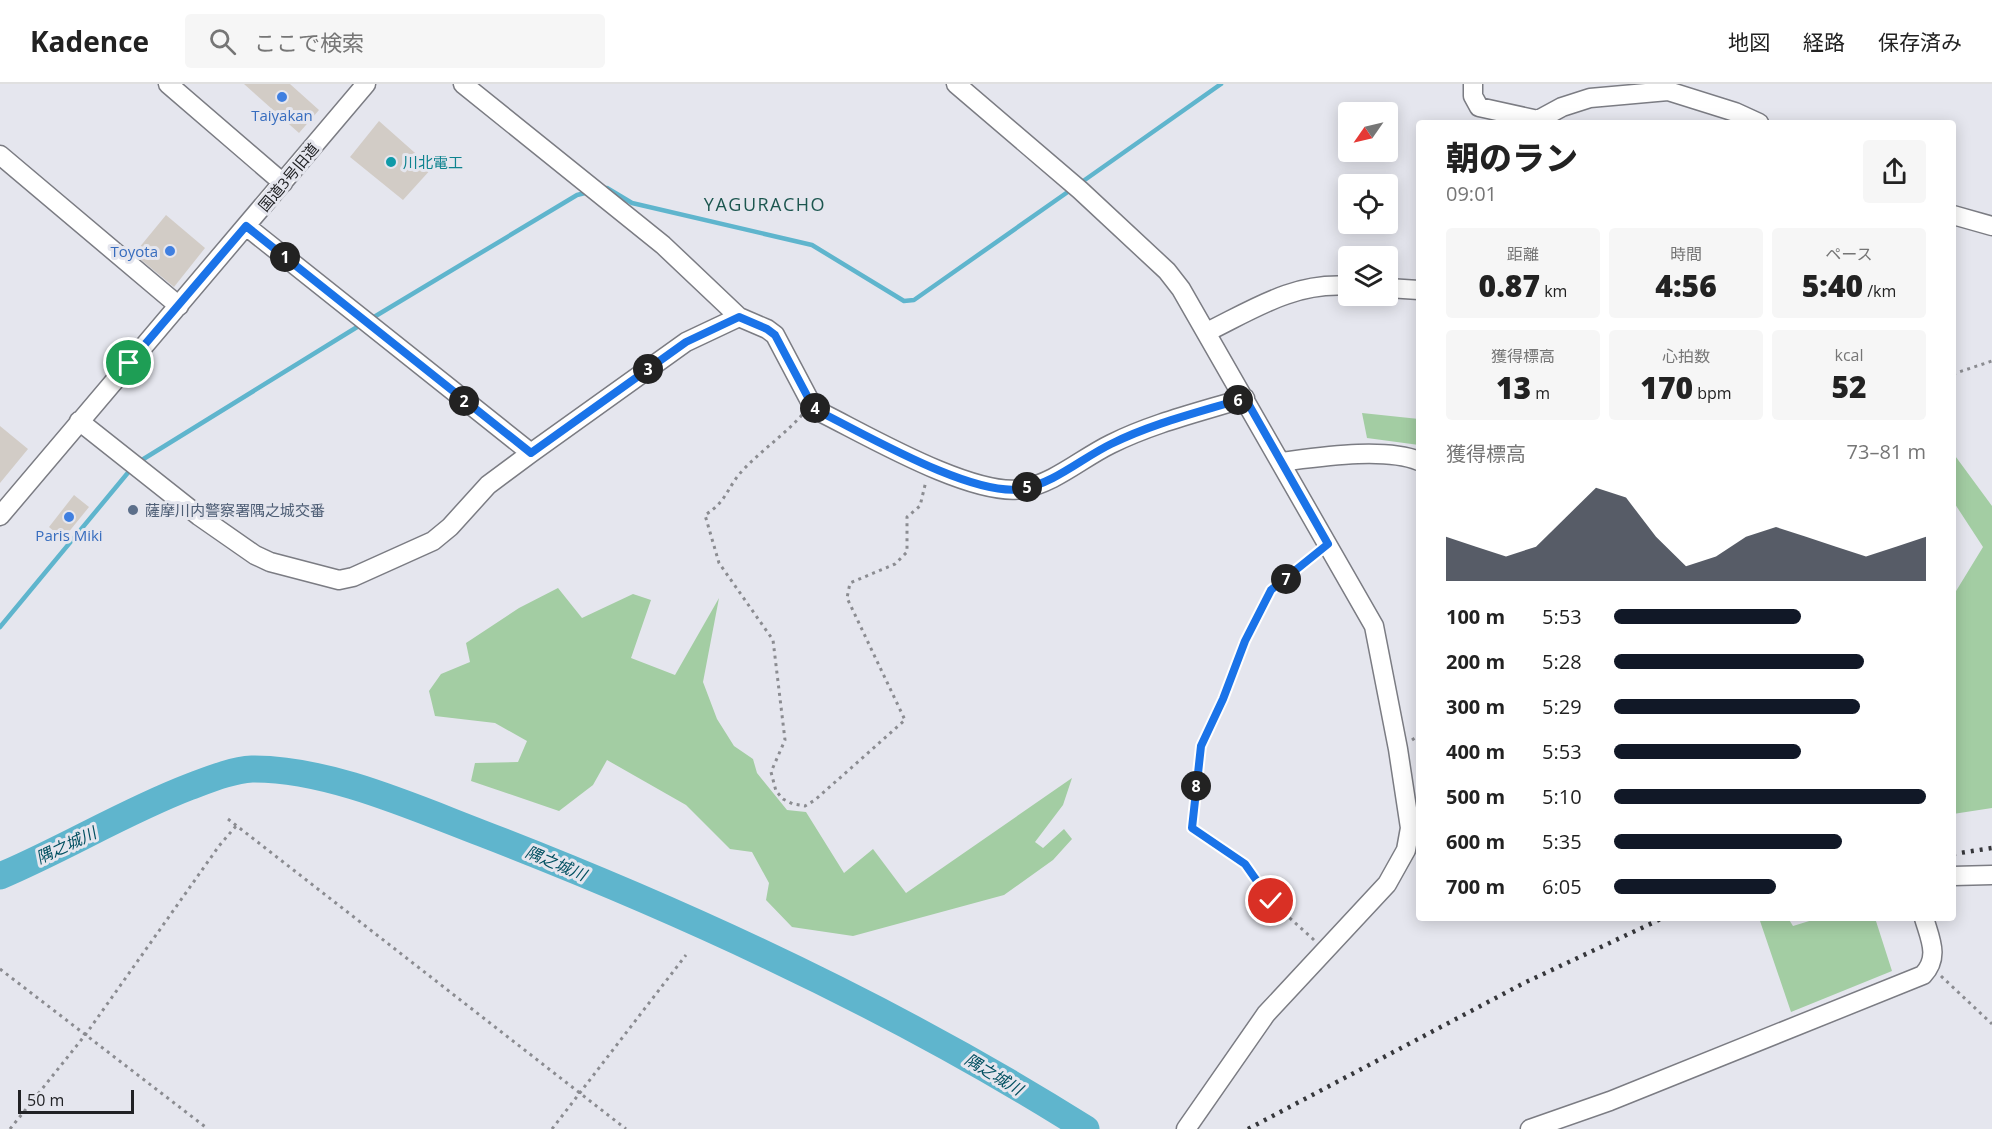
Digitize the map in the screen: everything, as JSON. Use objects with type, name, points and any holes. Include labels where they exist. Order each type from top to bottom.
[{"type":"street","points":[[168,84],[283,183]]},
{"type":"street","name":"国道3号旧道","points":[[0,516],[366,84]]},
{"type":"street","points":[[463,84],[663,245],[739,317],[775,335],[812,405],[930,466],[982,485],[1001,489],[1022,489],[1044,482],[1112,443],[1245,398]]},
{"type":"street","points":[[956,84],[1076,186],[1167,271],[1181,289],[1374,626],[1398,749],[1410,828],[1406,850],[1387,884],[1266,1014],[1186,1129]]},
{"type":"street","points":[[1473,84],[1473,96],[1479,107],[1533,120]]},
{"type":"street","points":[[1539,120],[1562,107],[1590,98],[1668,91],[1735,112],[1752,120]]},
{"type":"street","points":[[0,155],[179,306]]},
{"type":"street","points":[[1956,216],[1992,226]]},
{"type":"street","points":[[246,226],[531,453]]},
{"type":"street","points":[[1207,332],[1285,293],[1327,284],[1338,285]]},
{"type":"street","points":[[1398,289],[1416,290]]},
{"type":"street","points":[[79,421],[199,516],[255,555],[270,562],[339,580],[353,577],[433,541],[450,527],[488,485],[531,453],[686,342],[739,317]]},
{"type":"street","points":[[1280,462],[1381,454],[1405,456],[1416,460]]},
{"type":"street","points":[[1956,876],[1992,875]]},
{"type":"street","points":[[1530,1129],[1610,1101],[1923,975],[1931,967],[1934,956],[1925,921]]},
{"type":"path","points":[[1956,373],[1992,361]]},
{"type":"path","points":[[812,405],[783,436],[742,471],[719,507],[705,515],[718,563],[773,640],[785,740],[771,772],[776,791],[783,799],[793,804],[805,806],[815,800],[905,720],[847,598],[850,583],[895,564],[907,552],[907,517],[920,506],[930,466]]},
{"type":"path","points":[[1324,950],[1271,901],[1245,864],[1192,828],[1201,746],[1223,699],[1245,641],[1271,590],[1328,544]]},
{"type":"path","points":[[228,819],[626,1129]]},
{"type":"path","points":[[10,1129],[86,1034],[212,856],[236,826]]},
{"type":"path","points":[[552,1129],[686,955]]},
{"type":"path","points":[[1931,967],[1992,1024]]},
{"type":"path","points":[[0,969],[208,1129]]},
{"type":"green space","points":[[1362,413],[1416,419],[1416,445],[1367,438]]},
{"type":"green space","points":[[1956,457],[1992,506],[1992,808],[1956,814],[1956,591],[1983,547],[1956,506]]},
{"type":"green space","points":[[558,588],[582,618],[633,594],[651,600],[631,658],[675,675],[719,598],[703,682],[717,719],[734,746],[753,759],[757,773],[787,810],[806,812],[844,873],[873,849],[906,893],[1072,778],[1063,805],[1035,842],[1043,848],[1064,829],[1072,839],[1053,860],[1004,895],[853,936],[792,927],[766,900],[769,883],[752,852],[730,849],[686,805],[607,760],[593,785],[559,811],[471,781],[475,763],[518,762],[527,741],[495,723],[435,716],[429,691],[441,674],[470,662],[466,643],[519,608]]},
{"type":"green space","points":[[1760,921],[1790,921],[1793,926],[1809,921],[1876,921],[1892,971],[1791,1012]]},
{"type":"building","name":"Taiyakan","points":[[244,84],[290,84],[319,110],[299,133]]},
{"type":"building","name":"川北電工","points":[[379,121],[432,168],[403,200],[350,157]]},
{"type":"building","name":"Toyota","points":[[166,215],[205,248],[174,287],[134,254]]},
{"type":"building","points":[[0,426],[28,449],[0,483]]},
{"type":"building","name":"Paris Miki","points":[[74,495],[89,507],[63,539],[49,527]]},
{"type":"waterway","points":[[1079,184],[1221,84]]},
{"type":"waterway","points":[[601,189],[607,188],[632,203],[812,245],[904,301],[914,300],[1072,189]]},
{"type":"waterway","points":[[369,320],[577,195],[589,192]]},
{"type":"waterway","points":[[137,463],[362,324]]},
{"type":"waterway","points":[[0,627],[131,469]]},
{"type":"waterway","name":"隅之城川","points":[[0,876],[165,797],[220,776],[252,769],[280,770],[309,775],[369,791],[427,812],[559,864],[715,931],[791,966],[941,1044],[1086,1129]]},
{"type":"railway","points":[[1956,854],[1992,848]]},
{"type":"railway","points":[[1248,1129],[1524,983],[1657,921]]},
{"type":"place","name":"Taiyakan","points":[[282,97]]},
{"type":"place","name":"川北電工","points":[[391,162]]},
{"type":"place","name":"Toyota","points":[[170,251]]},
{"type":"place","name":"薩摩川内警察署隅之城交番","points":[[133,510]]},
{"type":"place","name":"Paris Miki","points":[[69,517]]},
{"type":"district","name":"YAGURACHO","points":[[765,204]]},
{"type":"route","points":[[129,363],[246,226],[346,308],[531,453],[686,342],[739,317],[775,335],[802,389],[812,405],[824,414],[930,466],[982,485],[1001,489],[1022,489],[1044,482],[1112,443],[1165,423],[1245,398],[1328,544],[1271,590],[1245,641],[1223,699],[1201,746],[1192,828],[1245,864],[1271,901]]}]
